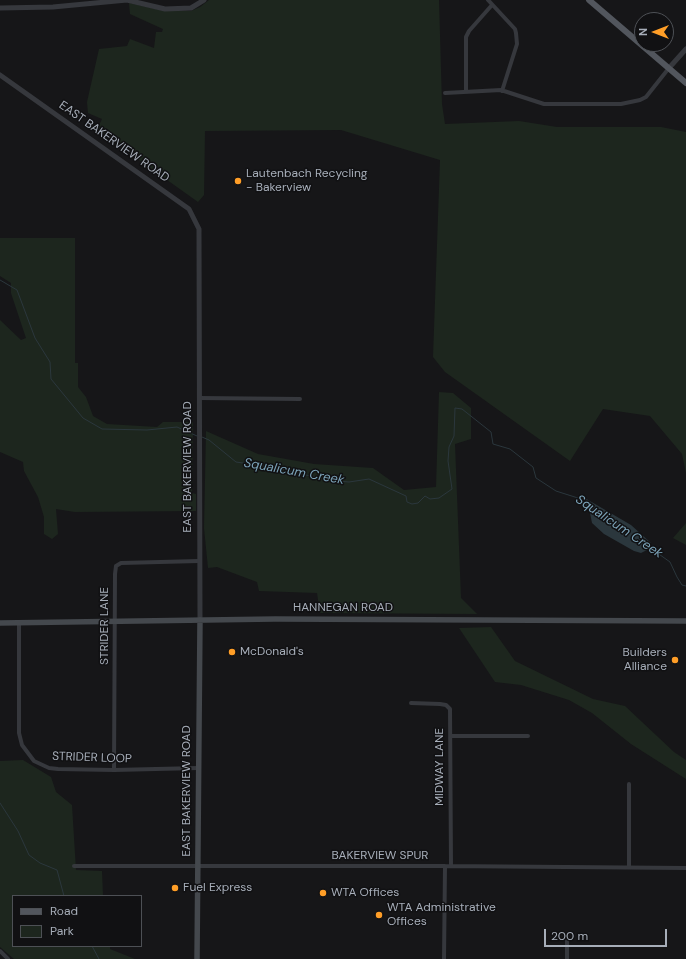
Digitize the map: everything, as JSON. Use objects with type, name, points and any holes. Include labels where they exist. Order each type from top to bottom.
[{"type":"main road","points":[[589,0],[686,83]]},
{"type":"main road","name":"HANNEGAN ROAD","points":[[0,624],[200,620],[686,621]]},
{"type":"main road","name":"EAST BAKERVIEW ROAD","points":[[197,959],[200,620]]},
{"type":"street","points":[[0,8],[53,6],[127,0],[164,9],[191,8],[204,0]]},
{"type":"street","points":[[488,0],[515,29],[517,37],[517,44],[502,91]]},
{"type":"street","points":[[466,92],[466,37],[469,31],[492,5]]},
{"type":"street","points":[[445,93],[502,91],[544,104],[621,104],[646,97],[686,49]]},
{"type":"street","name":"EAST BAKERVIEW ROAD","points":[[0,75],[189,209],[199,229],[200,620]]},
{"type":"street","points":[[199,398],[300,399]]},
{"type":"street","name":"STRIDER LANE","points":[[114,770],[115,574],[118,564],[199,561]]},
{"type":"street","name":"STRIDER LOOP","points":[[19,623],[19,733],[22,745],[34,761],[49,768],[114,770],[198,768]]},
{"type":"street","name":"MIDWAY LANE","points":[[411,703],[446,705],[450,709],[451,866]]},
{"type":"street","points":[[451,736],[528,736]]},
{"type":"street","points":[[630,784],[630,867]]},
{"type":"street","name":"BAKERVIEW SPUR","points":[[74,866],[451,866],[686,868]]},
{"type":"street","points":[[444,959],[445,866]]},
{"type":"street","points":[[567,936],[567,959]]},
{"type":"street","points":[[0,951],[8,959]]},
{"type":"green space","points":[[209,0],[439,0],[442,104],[445,124],[519,121],[557,127],[661,127],[686,132],[686,473],[682,454],[650,416],[603,409],[570,461],[445,372],[433,357],[440,160],[341,130],[205,131],[204,195],[198,202],[97,130],[102,119],[88,113],[87,102],[99,49],[127,46],[130,39],[154,48],[156,32],[162,32],[163,29],[130,14],[129,3],[165,11],[191,11],[200,7]]},
{"type":"green space","points":[[0,238],[75,238],[75,363],[78,363],[78,387],[86,397],[93,416],[107,424],[157,427],[163,422],[193,422],[192,493],[196,494],[196,511],[75,512],[56,509],[58,534],[52,539],[44,534],[44,517],[38,497],[24,471],[23,462],[0,452],[0,320],[21,340],[26,338],[11,293],[11,283],[0,276]]},
{"type":"green space","points":[[439,392],[453,393],[471,408],[471,439],[455,444],[461,598],[477,614],[320,613],[317,593],[259,591],[257,582],[217,567],[208,568],[204,528],[206,431],[258,454],[314,464],[373,468],[404,490],[436,487]]},
{"type":"green space","points":[[686,523],[686,545],[673,538]]},
{"type":"green space","points":[[491,627],[515,661],[593,699],[625,706],[674,752],[686,760],[686,779],[631,744],[592,713],[569,700],[521,685],[495,682],[459,628]]},
{"type":"green space","points":[[23,760],[51,777],[56,792],[72,805],[76,870],[102,871],[103,895],[12,895],[12,947],[110,947],[110,949],[135,959],[14,959],[0,947],[0,761]]},
{"type":"water","points":[[583,497],[631,525],[651,543],[649,549],[641,553],[634,551],[604,534],[592,523],[590,513],[586,506],[580,502]]},
{"type":"waterway","name":"Squalicum Creek","points":[[0,280],[17,290],[35,338],[50,362],[51,379],[83,418],[102,429],[147,430],[177,427],[197,436]]},
{"type":"waterway","name":"Squalicum Creek","points":[[202,437],[209,440],[236,462],[277,468],[327,480],[349,482],[369,479],[406,496],[407,502],[412,504],[418,503],[425,496],[430,499],[439,498],[452,489],[448,461],[449,447],[454,436],[455,408],[462,409],[491,432],[493,444],[510,449],[533,467],[536,478],[556,491],[581,499]]},
{"type":"waterway","name":"Squalicum Creek","points":[[649,547],[670,562],[682,585],[686,586]]},
{"type":"waterway","points":[[0,803],[18,831],[29,855],[40,863],[57,870],[64,895]]},
{"type":"waterway","points":[[93,947],[99,959]]},
{"type":"place","name":"Lautenbach Recycling - Bakerview","points":[[238,181]]},
{"type":"place","name":"McDonald's","points":[[232,652]]},
{"type":"place","name":"Builders Alliance","points":[[675,660]]},
{"type":"place","name":"Fuel Express","points":[[175,888]]},
{"type":"place","name":"WTA Offices","points":[[323,893]]},
{"type":"place","name":"WTA Administrative Offices","points":[[379,915]]}]
